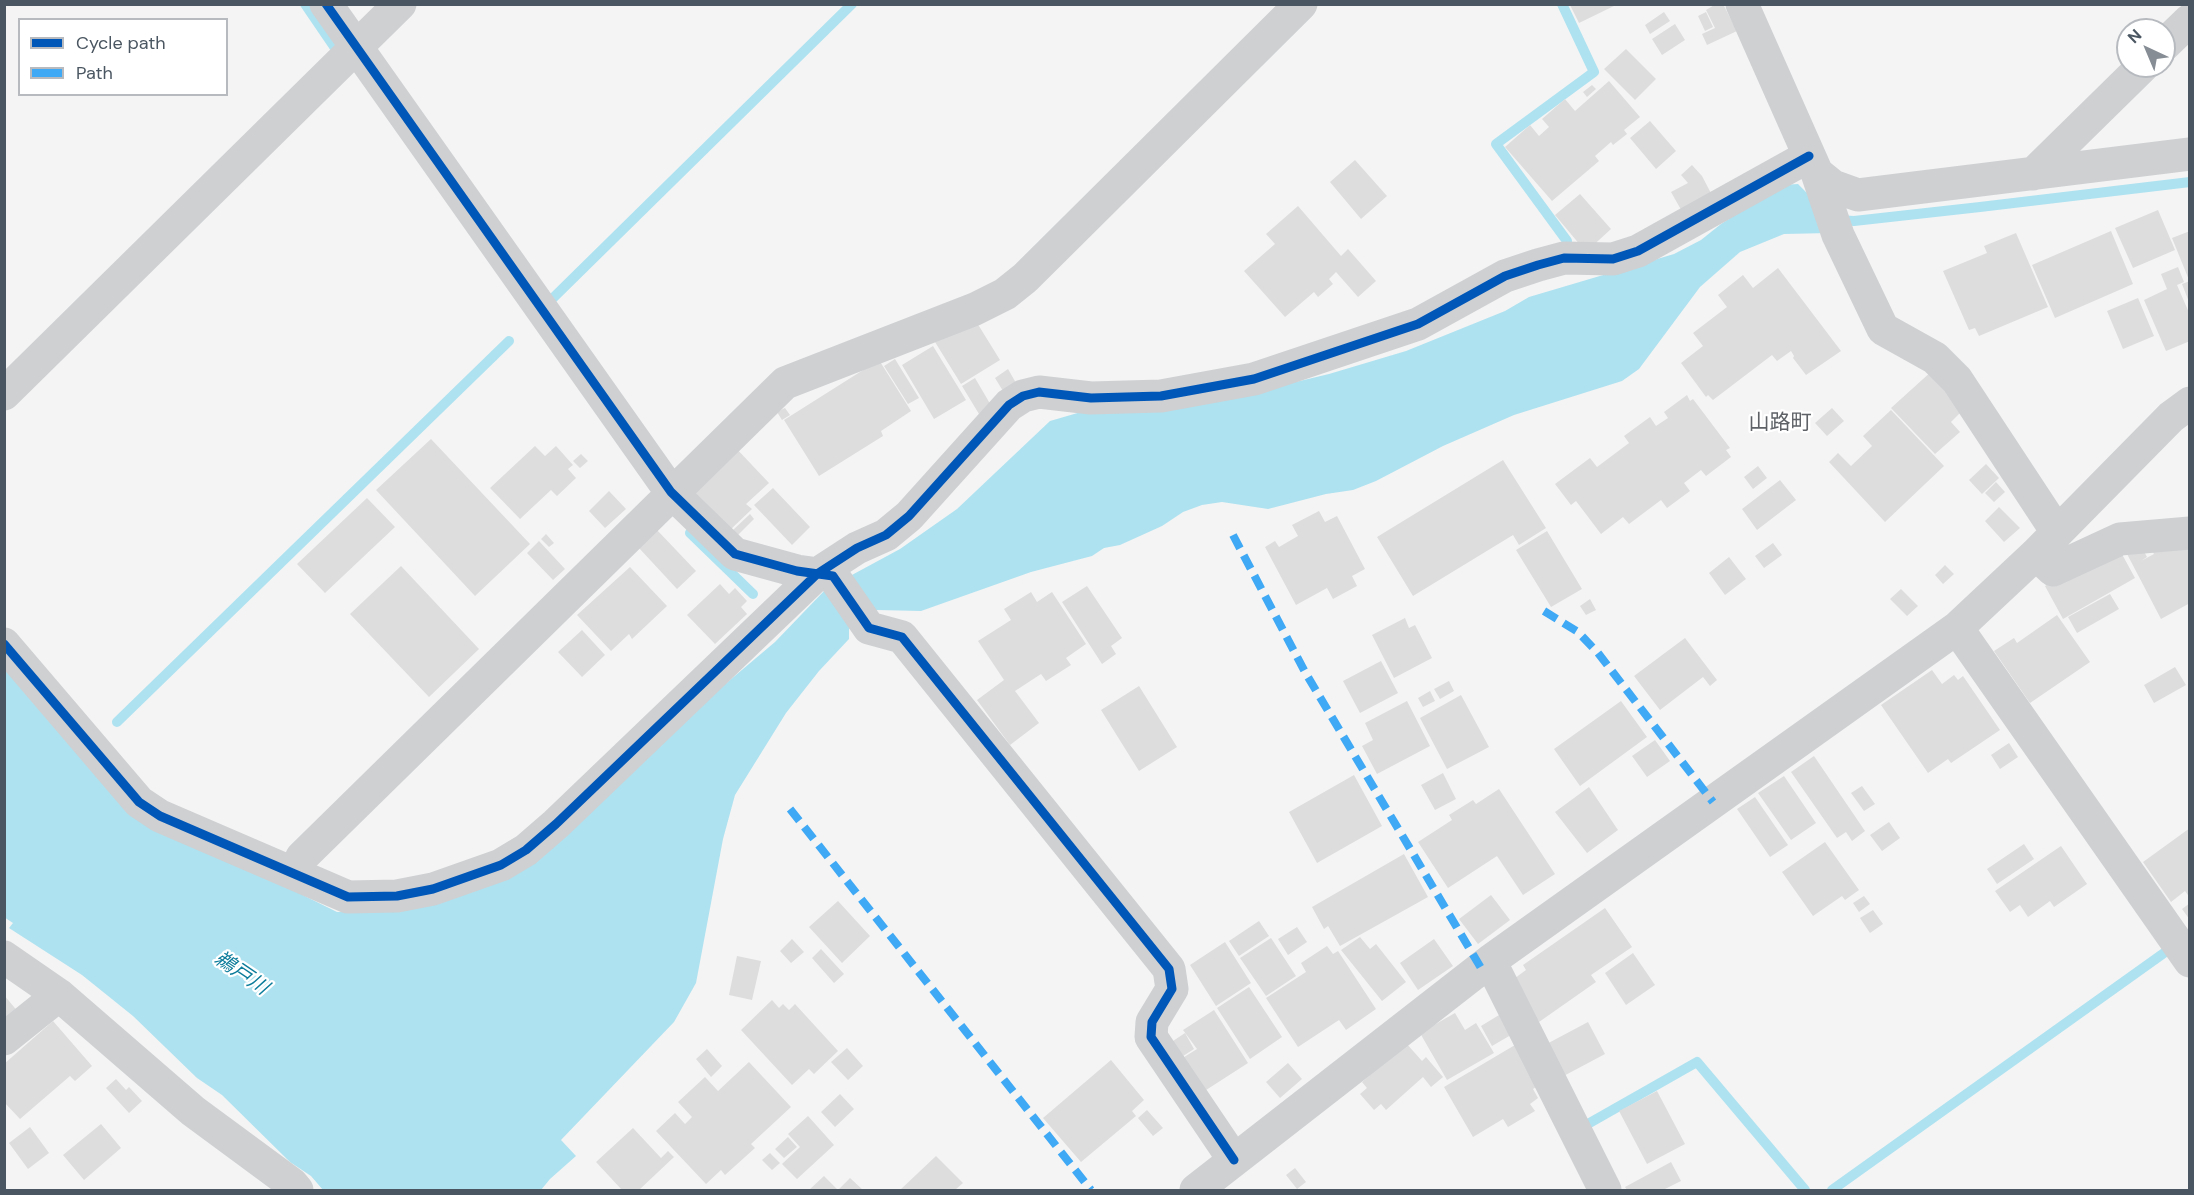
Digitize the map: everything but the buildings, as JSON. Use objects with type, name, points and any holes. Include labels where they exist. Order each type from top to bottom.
[{"type":"street","points":[[326,4],[671,492],[735,554],[797,571],[825,575],[869,628],[902,637],[1169,969],[1172,989],[1152,1022],[1151,1037],[1234,1160]]},
{"type":"street","points":[[4,394],[400,4]]},
{"type":"street","points":[[1742,4],[1813,165],[1834,224],[1883,329],[1935,358],[1957,380],[2047,543],[2053,570],[2120,540],[2190,533]]},
{"type":"street","points":[[294,873],[302,857],[671,492],[785,383],[975,309],[1005,294],[1025,278],[1284,10]]},
{"type":"street","points":[[2176,33],[2190,20]]},
{"type":"street","points":[[2033,174],[2131,78]]},
{"type":"street","points":[[1813,165],[1833,186],[1858,195],[2190,154]]},
{"type":"street","points":[[4,644],[139,802],[160,816],[348,897],[397,896],[433,889],[501,865],[526,850],[825,575],[856,548],[886,535],[909,516],[1009,405],[1023,396],[1039,392],[1091,398],[1161,396],[1254,379],[1418,324],[1505,276],[1538,265],[1564,258],[1613,259],[1638,251],[1813,165]]},
{"type":"street","points":[[1196,1191],[1490,961],[1957,628],[2047,543],[2171,417],[2190,404]]},
{"type":"street","points":[[1957,628],[2190,961]]},
{"type":"street","points":[[4,957],[59,995],[193,1111],[292,1184],[297,1191]]},
{"type":"street","points":[[1490,961],[1605,1191]]},
{"type":"street","points":[[4,1039],[59,995]]},
{"type":"water","name":"鵜戸川","points":[[1798,184],[1808,194],[1830,233],[1784,234],[1740,252],[1700,287],[1639,369],[1622,381],[1514,415],[1443,446],[1376,481],[1353,490],[1326,494],[1268,509],[1222,502],[1202,505],[1183,512],[1162,526],[1120,545],[1104,548],[1092,556],[1031,572],[921,611],[877,610],[849,629],[849,639],[819,671],[786,713],[735,795],[723,839],[696,983],[674,1022],[561,1140],[576,1156],[541,1190],[323,1190],[311,1176],[290,1162],[222,1095],[197,1078],[133,1016],[82,975],[9,928],[13,923],[4,917],[4,658],[129,809],[337,912],[395,910],[453,898],[659,740],[775,642],[826,589],[900,549],[957,509],[1050,421],[1081,412],[1220,400],[1329,374],[1406,351],[1505,311],[1529,297],[1674,254],[1701,240],[1721,224],[1782,185]]},
{"type":"waterway","points":[[305,4],[335,48]]},
{"type":"waterway","points":[[551,300],[852,4]]},
{"type":"waterway","points":[[1562,4],[1594,72],[1496,144],[1567,241]]},
{"type":"waterway","points":[[1838,220],[1854,221],[2190,182]]},
{"type":"waterway","points":[[117,722],[509,341]]},
{"type":"waterway","points":[[690,533],[753,594]]},
{"type":"waterway","points":[[1832,1190],[2164,953]]},
{"type":"waterway","points":[[1586,1125],[1697,1062],[1805,1190]]},
{"type":"marked path","points":[[1233,535],[1305,672],[1481,968]]},
{"type":"marked path","points":[[1544,611],[1578,632],[1598,653],[1713,802]]},
{"type":"marked path","points":[[790,809],[1091,1190]]},
{"type":"cycle path","points":[[326,4],[671,492],[735,554],[797,571],[833,576],[869,628],[902,637],[1169,969],[1172,989],[1152,1022],[1151,1037],[1234,1160]]},
{"type":"cycle path","points":[[4,644],[139,802],[160,816],[348,897],[397,896],[433,889],[501,865],[526,850],[817,574],[857,548],[886,535],[909,516],[1009,405],[1023,396],[1039,392],[1091,398],[1161,396],[1254,379],[1418,324],[1505,276],[1564,258],[1613,259],[1638,251],[1809,156]]},
{"type":"district","name":"山路町","points":[[1780,423]]}]
